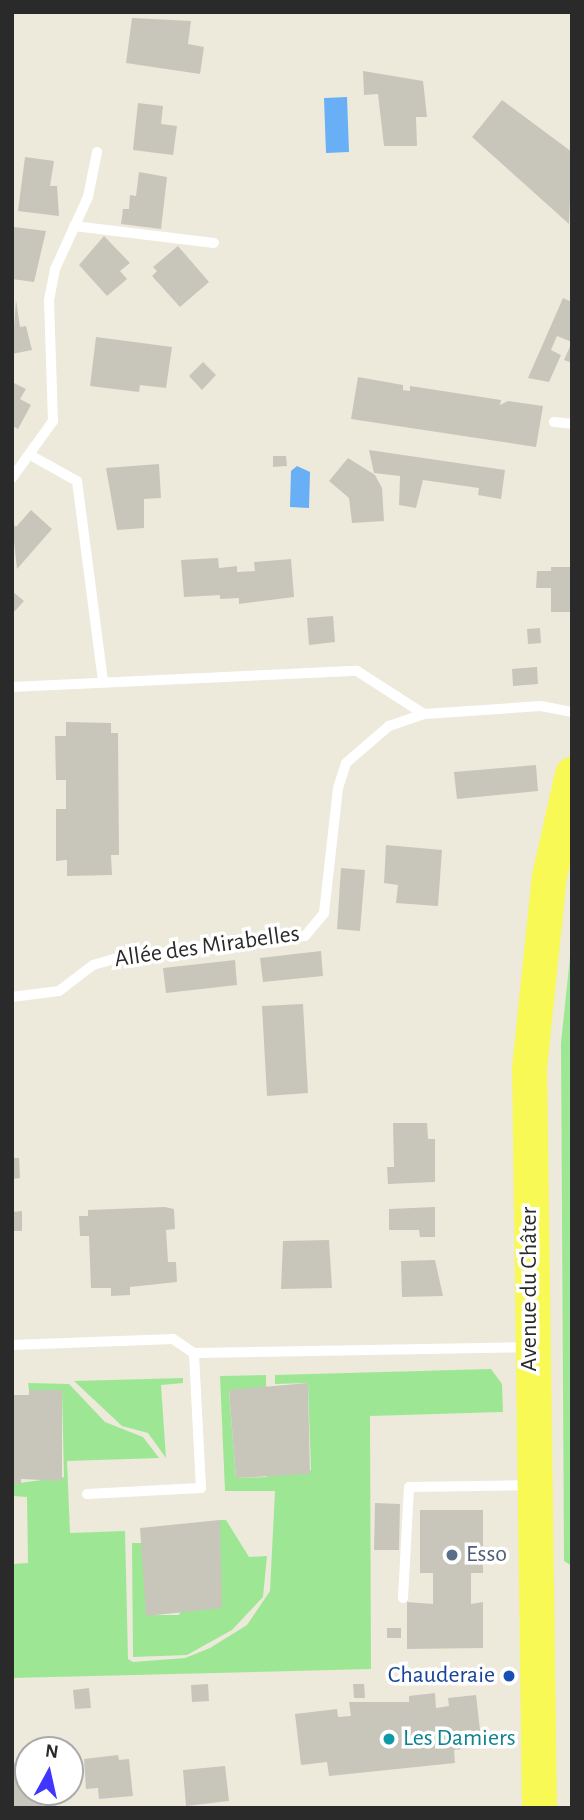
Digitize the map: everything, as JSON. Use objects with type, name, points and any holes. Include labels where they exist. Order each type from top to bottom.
[{"type":"main road","name":"Avenue du Châter","points":[[538,1808],[530,1347],[531,1010],[550,876],[572,774]]},
{"type":"lane","points":[[12,478],[32,456],[53,421],[49,300],[74,226],[88,197],[97,152]]},
{"type":"lane","points":[[74,226],[214,243]]},
{"type":"lane","points":[[554,422],[572,424]]},
{"type":"lane","points":[[32,456],[77,481],[103,682]]},
{"type":"lane","points":[[12,687],[357,671],[424,714]]},
{"type":"lane","name":"Allée des Mirabelles","points":[[12,997],[59,991],[93,965],[117,958],[311,932],[324,912],[338,788],[346,763],[389,726],[424,714],[541,706],[572,712]]},
{"type":"lane","points":[[12,1345],[173,1339],[194,1353],[530,1347]]},
{"type":"lane","points":[[88,1494],[201,1488],[194,1353]]},
{"type":"lane","points":[[403,1598],[409,1487],[533,1485]]},
{"type":"green space","points":[[572,938],[572,1566],[564,1561],[561,1043]]},
{"type":"green space","points":[[491,1369],[502,1384],[503,1412],[370,1416],[371,1669],[12,1678],[12,1564],[28,1563],[27,1497],[12,1496],[12,1484],[64,1477],[62,1390],[29,1390],[28,1383],[69,1384],[105,1422],[143,1437],[159,1458],[67,1461],[70,1533],[125,1531],[128,1659],[133,1662],[185,1658],[210,1648],[247,1625],[270,1591],[275,1491],[225,1491],[220,1376],[266,1375],[266,1389],[229,1391],[236,1478],[267,1477],[267,1473],[311,1470],[308,1383],[275,1384],[275,1375]]},
{"type":"green space","points":[[183,1378],[183,1383],[161,1385],[166,1458],[148,1433],[122,1426],[74,1381]]},
{"type":"green space","points":[[220,1520],[226,1520],[249,1557],[267,1556],[263,1597],[232,1630],[187,1655],[133,1657],[132,1543],[144,1543],[147,1615],[179,1615]]},
{"type":"water","points":[[347,97],[349,152],[326,153],[324,98]]},
{"type":"water","points":[[297,466],[310,472],[309,508],[290,507],[291,471]]},
{"type":"building","points":[[132,18],[191,21],[188,44],[204,47],[200,74],[126,63]]},
{"type":"building","points":[[363,71],[423,81],[427,117],[416,117],[417,146],[384,146],[378,94],[364,95]]},
{"type":"building","points":[[502,100],[572,152],[569,224],[472,137]]},
{"type":"building","points":[[138,103],[163,106],[161,124],[177,126],[173,155],[133,150]]},
{"type":"building","points":[[25,157],[54,161],[50,186],[57,186],[59,216],[18,211]]},
{"type":"building","points":[[139,172],[167,177],[161,229],[121,224],[123,209],[129,209],[130,195],[136,196]]},
{"type":"building","points":[[14,227],[46,231],[34,282],[12,279]]},
{"type":"building","points":[[104,236],[130,263],[120,271],[127,279],[107,296],[79,265]]},
{"type":"building","points":[[178,246],[209,282],[180,307],[152,276],[157,271],[153,267]]},
{"type":"building","points":[[563,298],[572,302],[572,342],[557,336],[551,350],[561,355],[549,382],[528,378]]},
{"type":"building","points":[[16,300],[20,327],[26,326],[32,350],[12,354]]},
{"type":"building","points":[[96,337],[172,347],[166,388],[140,385],[139,392],[90,386]]},
{"type":"building","points":[[572,342],[572,363],[564,360]]},
{"type":"building","points":[[203,362],[216,375],[202,390],[189,376]]},
{"type":"building","points":[[358,377],[403,385],[403,390],[410,391],[410,386],[501,400],[500,405],[508,401],[543,406],[536,447],[351,419]]},
{"type":"building","points":[[12,382],[26,389],[20,399],[31,405],[18,429],[12,426]]},
{"type":"building","points":[[369,450],[505,470],[501,499],[478,495],[479,488],[423,480],[416,508],[399,505],[400,476],[374,473]]},
{"type":"building","points":[[273,456],[286,456],[287,466],[273,467]]},
{"type":"building","points":[[348,458],[375,475],[382,488],[384,521],[352,523],[349,498],[329,481]]},
{"type":"building","points":[[159,464],[161,498],[144,499],[144,528],[117,530],[106,468]]},
{"type":"building","points":[[31,510],[52,529],[17,569],[12,523],[16,527]]},
{"type":"building","points":[[218,558],[219,568],[237,566],[237,572],[255,571],[254,562],[291,559],[294,597],[239,604],[239,598],[220,599],[220,595],[184,597],[181,560]]},
{"type":"building","points":[[551,567],[572,567],[572,612],[551,612],[551,588],[536,588],[537,571],[551,571]]},
{"type":"building","points":[[12,591],[24,601],[12,614]]},
{"type":"building","points":[[333,616],[335,642],[309,645],[307,618]]},
{"type":"building","points":[[540,628],[541,643],[528,644],[527,629]]},
{"type":"building","points":[[537,667],[538,684],[513,686],[512,669]]},
{"type":"building","points":[[66,722],[111,723],[111,733],[118,733],[119,855],[111,855],[112,875],[67,876],[67,860],[56,861],[56,809],[66,809],[66,780],[56,780],[55,736],[66,736]]},
{"type":"building","points":[[536,765],[538,791],[457,799],[454,772]]},
{"type":"building","points":[[386,845],[442,850],[438,906],[396,903],[398,885],[384,883]]},
{"type":"building","points":[[341,868],[365,870],[360,931],[337,929]]},
{"type":"building","points":[[321,951],[323,976],[263,982],[260,958]]},
{"type":"building","points":[[235,960],[237,985],[166,993],[163,968]]},
{"type":"building","points":[[303,1004],[308,1093],[267,1096],[262,1006]]},
{"type":"building","points":[[393,1123],[427,1123],[428,1139],[435,1139],[435,1182],[388,1184],[387,1167],[394,1167]]},
{"type":"building","points":[[12,1158],[19,1158],[20,1178],[12,1179]]},
{"type":"building","points":[[165,1207],[174,1209],[175,1229],[166,1230],[168,1262],[176,1262],[177,1282],[130,1287],[130,1295],[111,1296],[111,1288],[91,1288],[89,1236],[80,1236],[79,1216],[88,1216],[88,1210]]},
{"type":"building","points":[[435,1207],[435,1237],[420,1237],[419,1230],[389,1230],[389,1209]]},
{"type":"building","points":[[22,1211],[22,1231],[12,1231],[12,1212]]},
{"type":"building","points":[[329,1240],[332,1288],[281,1289],[283,1241]]},
{"type":"building","points":[[435,1260],[443,1296],[402,1297],[401,1261]]},
{"type":"building","points":[[308,1383],[310,1474],[236,1478],[229,1390]]},
{"type":"building","points":[[29,1390],[62,1390],[62,1481],[21,1479],[21,1484],[12,1484],[12,1395],[29,1395]]},
{"type":"building","points":[[375,1503],[400,1504],[399,1550],[374,1550]]},
{"type":"building","points":[[420,1510],[483,1510],[483,1573],[471,1573],[471,1604],[483,1602],[483,1648],[407,1649],[407,1602],[433,1604],[433,1573],[420,1573]]},
{"type":"building","points":[[220,1520],[222,1608],[146,1616],[140,1528]]},
{"type":"building","points":[[387,1628],[401,1628],[401,1638],[387,1638]]},
{"type":"building","points":[[208,1684],[209,1701],[192,1702],[191,1685]]},
{"type":"building","points":[[353,1684],[364,1684],[365,1698],[354,1698]]},
{"type":"building","points":[[89,1688],[91,1708],[75,1709],[73,1690]]},
{"type":"building","name":"Les Damiers","points":[[435,1693],[436,1708],[449,1706],[448,1698],[476,1695],[482,1747],[454,1750],[455,1763],[329,1776],[327,1762],[301,1765],[295,1714],[337,1709],[338,1717],[351,1716],[349,1702],[409,1702],[409,1696]]},
{"type":"building","points":[[118,1755],[119,1760],[129,1759],[133,1796],[99,1799],[98,1788],[86,1789],[84,1759]]},
{"type":"building","points":[[12,1763],[14,1806],[42,1808],[12,1808]]},
{"type":"building","points":[[225,1766],[229,1801],[186,1806],[183,1770]]},
{"type":"place","name":"Esso","points":[[452,1555]]},
{"type":"place","name":"Chauderaie","points":[[509,1676]]},
{"type":"place","name":"Les Damiers","points":[[389,1739]]}]
